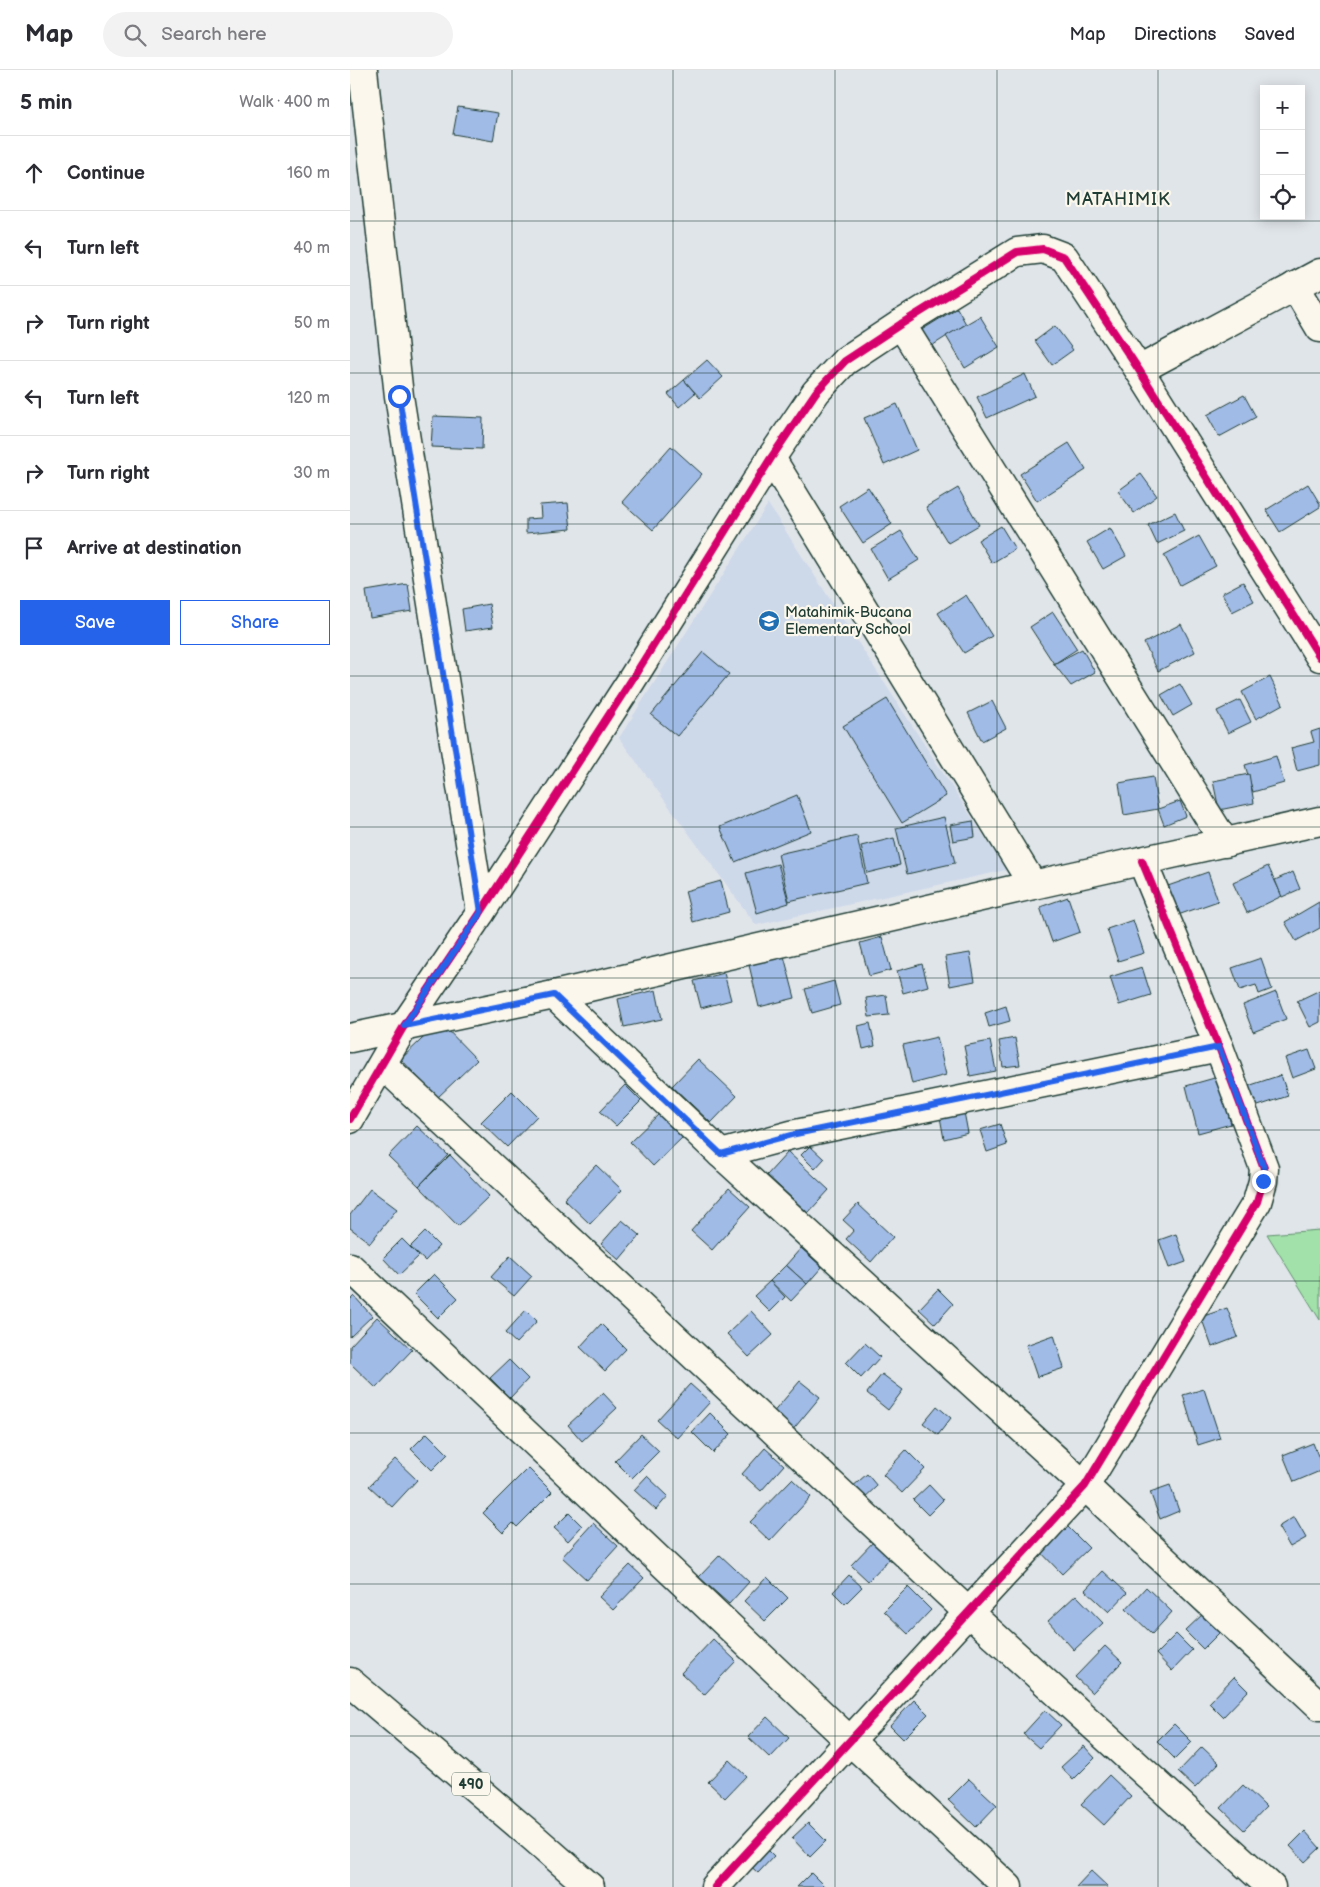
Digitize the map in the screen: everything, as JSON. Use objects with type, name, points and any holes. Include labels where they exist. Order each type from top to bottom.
[{"type":"street","points":[[364,70],[399,396],[481,912]]},
{"type":"street","points":[[350,1120],[404,1026],[631,682],[771,458],[816,392],[845,361],[1017,252],[1043,249],[1064,257],[1139,370],[1320,657]]},
{"type":"street","points":[[1139,370],[1320,273]]},
{"type":"street","points":[[1295,286],[1320,328]]},
{"type":"street","points":[[901,324],[1224,843]]},
{"type":"street","points":[[771,458],[1032,885]]},
{"type":"street","points":[[350,1038],[554,995],[1032,885],[1319,824]]},
{"type":"street","points":[[715,1887],[1085,1486],[1257,1202],[1263,1181],[1264,1168],[1219,1047],[1142,861]]},
{"type":"street","points":[[554,995],[721,1154],[1085,1486],[1320,1706]]},
{"type":"street","points":[[721,1154],[791,1135],[1219,1047]]},
{"type":"street","points":[[383,1065],[968,1612],[1271,1887]]},
{"type":"street","points":[[350,1267],[1008,1887]]},
{"type":"street","name":"490","points":[[350,1682],[590,1887]]},
{"type":"shaded area","name":"Matahimik-Bucana Elementary School","points":[[768,504],[1006,870],[756,925],[619,738]]},
{"type":"green space","points":[[1320,1230],[1320,1320],[1267,1234]]},
{"type":"building","points":[[458,107],[498,113],[493,141],[453,134]]},
{"type":"building","points":[[957,308],[966,324],[930,347],[920,331]]},
{"type":"building","points":[[980,316],[999,347],[965,368],[946,336]]},
{"type":"building","points":[[1055,326],[1073,350],[1052,365],[1035,341]]},
{"type":"building","points":[[707,360],[723,377],[700,398],[684,380]]},
{"type":"building","points":[[1025,374],[1035,396],[987,418],[977,397]]},
{"type":"building","points":[[684,380],[695,393],[679,407],[668,394]]},
{"type":"building","points":[[1244,395],[1256,417],[1219,437],[1207,415]]},
{"type":"building","points":[[897,404],[917,450],[884,465],[864,418]]},
{"type":"building","points":[[433,416],[483,418],[482,449],[431,447]]},
{"type":"building","points":[[1069,443],[1086,470],[1037,501],[1020,474]]},
{"type":"building","points":[[671,446],[702,474],[653,530],[622,502]]},
{"type":"building","points":[[1141,474],[1157,496],[1134,513],[1118,491]]},
{"type":"building","points":[[1308,484],[1320,507],[1280,532],[1266,510]]},
{"type":"building","points":[[868,487],[892,524],[863,543],[839,506]]},
{"type":"building","points":[[958,488],[979,525],[948,543],[926,507]]},
{"type":"building","points":[[568,503],[571,529],[526,533],[526,519],[541,518],[540,505]]},
{"type":"building","points":[[1175,512],[1184,531],[1157,544],[1148,525]]},
{"type":"building","points":[[1001,526],[1015,549],[992,563],[978,540]]},
{"type":"building","points":[[1110,528],[1126,556],[1103,569],[1087,542]]},
{"type":"building","points":[[901,531],[919,560],[888,579],[871,549]]},
{"type":"building","points":[[1199,536],[1216,566],[1180,585],[1164,555]]},
{"type":"building","points":[[1243,582],[1254,601],[1232,612],[1222,593]]},
{"type":"building","points":[[408,584],[412,611],[370,618],[366,591]]},
{"type":"building","points":[[966,595],[992,636],[964,653],[938,613]]},
{"type":"building","points":[[489,604],[493,627],[465,631],[462,609]]},
{"type":"building","points":[[1053,612],[1077,649],[1054,664],[1030,627]]},
{"type":"building","points":[[1181,624],[1195,652],[1158,671],[1144,643]]},
{"type":"building","points":[[1082,649],[1095,672],[1071,686],[1054,664]]},
{"type":"building","points":[[703,652],[729,674],[677,736],[651,715]]},
{"type":"building","points":[[1270,677],[1283,704],[1256,719],[1242,692]]},
{"type":"building","points":[[1180,684],[1192,705],[1173,716],[1161,695]]},
{"type":"building","points":[[887,699],[946,796],[902,823],[843,726]]},
{"type":"building","points":[[1240,700],[1251,722],[1228,733],[1217,711]]},
{"type":"building","points":[[992,701],[1006,728],[982,741],[968,713]]},
{"type":"building","points":[[1320,729],[1320,765],[1297,771],[1291,748],[1314,742],[1311,732]]},
{"type":"building","points":[[1276,756],[1284,783],[1253,792],[1245,765]]},
{"type":"building","points":[[1249,774],[1254,803],[1219,810],[1213,781]]},
{"type":"building","points":[[1153,777],[1158,809],[1124,815],[1119,783]]},
{"type":"building","points":[[797,795],[811,831],[735,862],[720,827]]},
{"type":"building","points":[[1180,801],[1186,816],[1164,825],[1158,809]]},
{"type":"building","points":[[944,817],[955,863],[907,874],[896,828]]},
{"type":"building","points":[[973,821],[975,837],[953,841],[950,825]]},
{"type":"building","points":[[857,836],[867,883],[789,901],[778,854]]},
{"type":"building","points":[[894,838],[900,865],[867,873],[861,846]]},
{"type":"building","points":[[778,864],[789,903],[757,913],[746,873]]},
{"type":"building","points":[[1268,866],[1282,896],[1247,913],[1233,883]]},
{"type":"building","points":[[1208,872],[1218,901],[1175,916],[1165,887]]},
{"type":"building","points":[[1293,872],[1300,889],[1282,897],[1275,880]]},
{"type":"building","points":[[721,881],[729,912],[693,922],[685,891]]},
{"type":"building","points":[[1068,897],[1080,932],[1052,942],[1040,907]]},
{"type":"building","points":[[1319,902],[1320,928],[1296,941],[1285,922]]},
{"type":"building","points":[[1133,920],[1144,953],[1118,961],[1107,929]]},
{"type":"building","points":[[882,937],[891,970],[869,976],[860,943]]},
{"type":"building","points":[[970,953],[975,981],[950,986],[945,957]]},
{"type":"building","points":[[784,956],[795,998],[759,1007],[749,965]]},
{"type":"building","points":[[1261,958],[1272,989],[1259,994],[1256,985],[1240,990],[1232,968]]},
{"type":"building","points":[[922,964],[928,986],[903,993],[897,971]]},
{"type":"building","points":[[1142,967],[1151,995],[1119,1005],[1110,977]]},
{"type":"building","points":[[724,973],[731,1000],[701,1008],[694,981]]},
{"type":"building","points":[[834,981],[840,1005],[812,1013],[805,989]]},
{"type":"building","points":[[656,990],[662,1019],[624,1027],[618,999]]},
{"type":"building","points":[[1320,990],[1320,1022],[1310,1027],[1297,1001]]},
{"type":"building","points":[[1276,992],[1286,1019],[1253,1032],[1243,1005]]},
{"type":"building","points":[[886,995],[889,1015],[869,1017],[866,998]]},
{"type":"building","points":[[1006,1006],[1010,1021],[989,1027],[985,1013]]},
{"type":"building","points":[[440,1022],[477,1060],[437,1098],[401,1059]]},
{"type":"building","points":[[870,1023],[875,1046],[863,1049],[858,1026]]},
{"type":"building","points":[[937,1037],[946,1075],[912,1084],[903,1045]]},
{"type":"building","points":[[1015,1038],[1020,1065],[1003,1067],[999,1041]]},
{"type":"building","points":[[990,1041],[996,1071],[970,1076],[964,1046]]},
{"type":"building","points":[[1309,1050],[1316,1069],[1292,1078],[1285,1058]]},
{"type":"building","points":[[698,1059],[737,1096],[711,1123],[672,1086]]},
{"type":"building","points":[[1281,1075],[1288,1096],[1255,1107],[1248,1086]]},
{"type":"building","points":[[1218,1077],[1231,1124],[1198,1133],[1186,1086]]},
{"type":"building","points":[[625,1085],[641,1101],[616,1126],[600,1111]]},
{"type":"building","points":[[512,1091],[537,1116],[507,1147],[481,1122]]},
{"type":"building","points":[[661,1112],[684,1136],[653,1166],[630,1142]]},
{"type":"building","points":[[964,1112],[968,1133],[944,1139],[940,1117]]},
{"type":"building","points":[[1000,1124],[1007,1145],[987,1152],[980,1130]]},
{"type":"building","points":[[417,1126],[448,1155],[419,1186],[388,1156]]},
{"type":"building","points":[[810,1146],[824,1159],[815,1169],[801,1155]]},
{"type":"building","points":[[788,1152],[829,1190],[808,1213],[767,1175]]},
{"type":"building","points":[[450,1155],[489,1196],[458,1226],[419,1186]]},
{"type":"building","points":[[596,1165],[622,1190],[590,1224],[564,1199]]},
{"type":"building","points":[[729,1188],[750,1207],[712,1250],[691,1231]]},
{"type":"building","points":[[370,1189],[397,1209],[370,1243],[350,1228],[350,1215]]},
{"type":"building","points":[[858,1204],[893,1237],[871,1262],[846,1239],[854,1230],[843,1220]]},
{"type":"building","points":[[622,1220],[640,1235],[619,1260],[601,1244]]},
{"type":"building","points":[[425,1232],[439,1246],[425,1261],[410,1247]]},
{"type":"building","points":[[1176,1234],[1186,1262],[1169,1268],[1159,1240]]},
{"type":"building","points":[[402,1239],[419,1256],[399,1275],[383,1258]]},
{"type":"building","points":[[801,1248],[822,1267],[807,1284],[786,1265]]},
{"type":"building","points":[[510,1256],[532,1276],[514,1296],[491,1277]]},
{"type":"building","points":[[786,1265],[807,1284],[791,1301],[770,1281]]},
{"type":"building","points":[[434,1274],[458,1298],[438,1318],[414,1294]]},
{"type":"building","points":[[770,1281],[785,1297],[770,1312],[754,1296]]},
{"type":"building","points":[[938,1289],[953,1304],[935,1324],[919,1309]]},
{"type":"building","points":[[354,1296],[372,1316],[350,1337],[350,1300]]},
{"type":"building","points":[[1227,1308],[1238,1337],[1212,1347],[1201,1317]]},
{"type":"building","points":[[526,1310],[537,1321],[516,1343],[505,1333]]},
{"type":"building","points":[[751,1311],[773,1335],[749,1357],[727,1334]]},
{"type":"building","points":[[377,1317],[412,1350],[376,1388],[350,1363],[350,1346]]},
{"type":"building","points":[[601,1324],[626,1349],[605,1371],[580,1347]]},
{"type":"building","points":[[1054,1335],[1064,1368],[1037,1377],[1026,1345]]},
{"type":"building","points":[[865,1343],[880,1357],[861,1378],[846,1363]]},
{"type":"building","points":[[509,1360],[528,1379],[510,1398],[490,1378]]},
{"type":"building","points":[[882,1374],[903,1390],[888,1410],[867,1393]]},
{"type":"building","points":[[800,1381],[820,1397],[791,1432],[771,1415]]},
{"type":"building","points":[[690,1384],[710,1402],[677,1438],[657,1420]]},
{"type":"building","points":[[1204,1389],[1220,1438],[1198,1445],[1183,1395]]},
{"type":"building","points":[[603,1393],[617,1408],[582,1441],[568,1425]]},
{"type":"building","points":[[937,1406],[951,1418],[938,1435],[923,1423]]},
{"type":"building","points":[[710,1413],[731,1434],[713,1453],[692,1432]]},
{"type":"building","points":[[427,1433],[448,1454],[432,1470],[411,1449]]},
{"type":"building","points":[[641,1434],[659,1451],[632,1478],[615,1461]]},
{"type":"building","points":[[1313,1443],[1320,1461],[1320,1471],[1294,1482],[1283,1455]]},
{"type":"building","points":[[765,1448],[784,1465],[761,1491],[742,1474]]},
{"type":"building","points":[[906,1450],[925,1469],[902,1493],[883,1475]]},
{"type":"building","points":[[395,1459],[417,1480],[392,1507],[369,1486]]},
{"type":"building","points":[[528,1468],[552,1492],[517,1527],[513,1523],[503,1533],[483,1513]]},
{"type":"building","points":[[867,1474],[877,1486],[861,1501],[851,1488]]},
{"type":"building","points":[[647,1476],[668,1496],[656,1510],[634,1490]]},
{"type":"building","points":[[792,1479],[811,1497],[770,1541],[750,1522]]},
{"type":"building","points":[[929,1485],[943,1500],[928,1515],[913,1500]]},
{"type":"building","points":[[1170,1485],[1179,1511],[1160,1519],[1150,1492]]},
{"type":"building","points":[[569,1513],[582,1526],[568,1541],[554,1528]]},
{"type":"building","points":[[1294,1517],[1306,1538],[1290,1547],[1278,1527]]},
{"type":"building","points":[[1060,1519],[1089,1548],[1062,1574],[1034,1545]]},
{"type":"building","points":[[593,1523],[618,1546],[587,1580],[562,1557]]},
{"type":"building","points":[[876,1539],[893,1555],[868,1581],[851,1565]]},
{"type":"building","points":[[720,1555],[749,1582],[729,1604],[699,1577]]},
{"type":"building","points":[[630,1565],[644,1578],[613,1610],[599,1597]]},
{"type":"building","points":[[1103,1571],[1127,1593],[1109,1612],[1085,1590]]},
{"type":"building","points":[[849,1575],[862,1587],[845,1604],[833,1592]]},
{"type":"building","points":[[767,1577],[788,1598],[765,1621],[744,1601]]},
{"type":"building","points":[[908,1587],[931,1610],[908,1634],[884,1611]]},
{"type":"building","points":[[1146,1587],[1172,1612],[1152,1634],[1126,1609]]},
{"type":"building","points":[[1076,1595],[1103,1623],[1074,1650],[1048,1621]]},
{"type":"building","points":[[1205,1612],[1223,1629],[1203,1649],[1185,1631]]},
{"type":"building","points":[[1176,1634],[1192,1650],[1172,1671],[1156,1654]]},
{"type":"building","points":[[713,1639],[736,1661],[704,1695],[681,1673]]},
{"type":"building","points":[[1105,1646],[1122,1662],[1092,1693],[1075,1677]]},
{"type":"building","points":[[1234,1677],[1248,1691],[1223,1717],[1209,1703]]},
{"type":"building","points":[[914,1700],[928,1714],[903,1739],[890,1726]]},
{"type":"building","points":[[1045,1710],[1061,1725],[1039,1748],[1023,1734]]},
{"type":"building","points":[[767,1717],[789,1738],[770,1758],[748,1737]]},
{"type":"building","points":[[1174,1724],[1192,1742],[1175,1759],[1157,1741]]},
{"type":"building","points":[[1084,1746],[1095,1758],[1073,1780],[1061,1767]]},
{"type":"building","points":[[1202,1747],[1219,1763],[1195,1788],[1178,1772]]},
{"type":"building","points":[[729,1760],[746,1776],[725,1798],[708,1782]]},
{"type":"building","points":[[1109,1775],[1131,1796],[1104,1825],[1081,1804]]},
{"type":"building","points":[[969,1779],[997,1805],[976,1827],[948,1800]]},
{"type":"building","points":[[1243,1785],[1266,1807],[1244,1830],[1221,1808]]},
{"type":"building","points":[[808,1823],[826,1841],[810,1857],[792,1838]]},
{"type":"building","points":[[1305,1831],[1320,1848],[1305,1862],[1290,1846]]},
{"type":"building","points":[[760,1842],[774,1856],[758,1873],[744,1860]]},
{"type":"building","points":[[1091,1871],[1108,1887],[1076,1887]]},
{"type":"building","points":[[811,1873],[825,1887],[797,1887]]},
{"type":"cycle path","points":[[350,1119],[404,1026],[481,912],[631,681],[771,458],[816,392],[845,361],[1017,252],[1043,249],[1064,257],[1139,370],[1320,657]]},
{"type":"cycle path","points":[[715,1887],[1085,1486],[1257,1202],[1263,1181],[1264,1168],[1219,1047],[1142,861]]},
{"type":"place","name":"Matahimik-Bucana Elementary School","points":[[769,621]]},
{"type":"district","name":"MATAHIMIK","points":[[1118,199]]},
{"type":"route","points":[[399,396],[481,912],[404,1026],[554,995],[721,1154],[791,1135],[1219,1047],[1264,1168],[1263,1181]]}]
